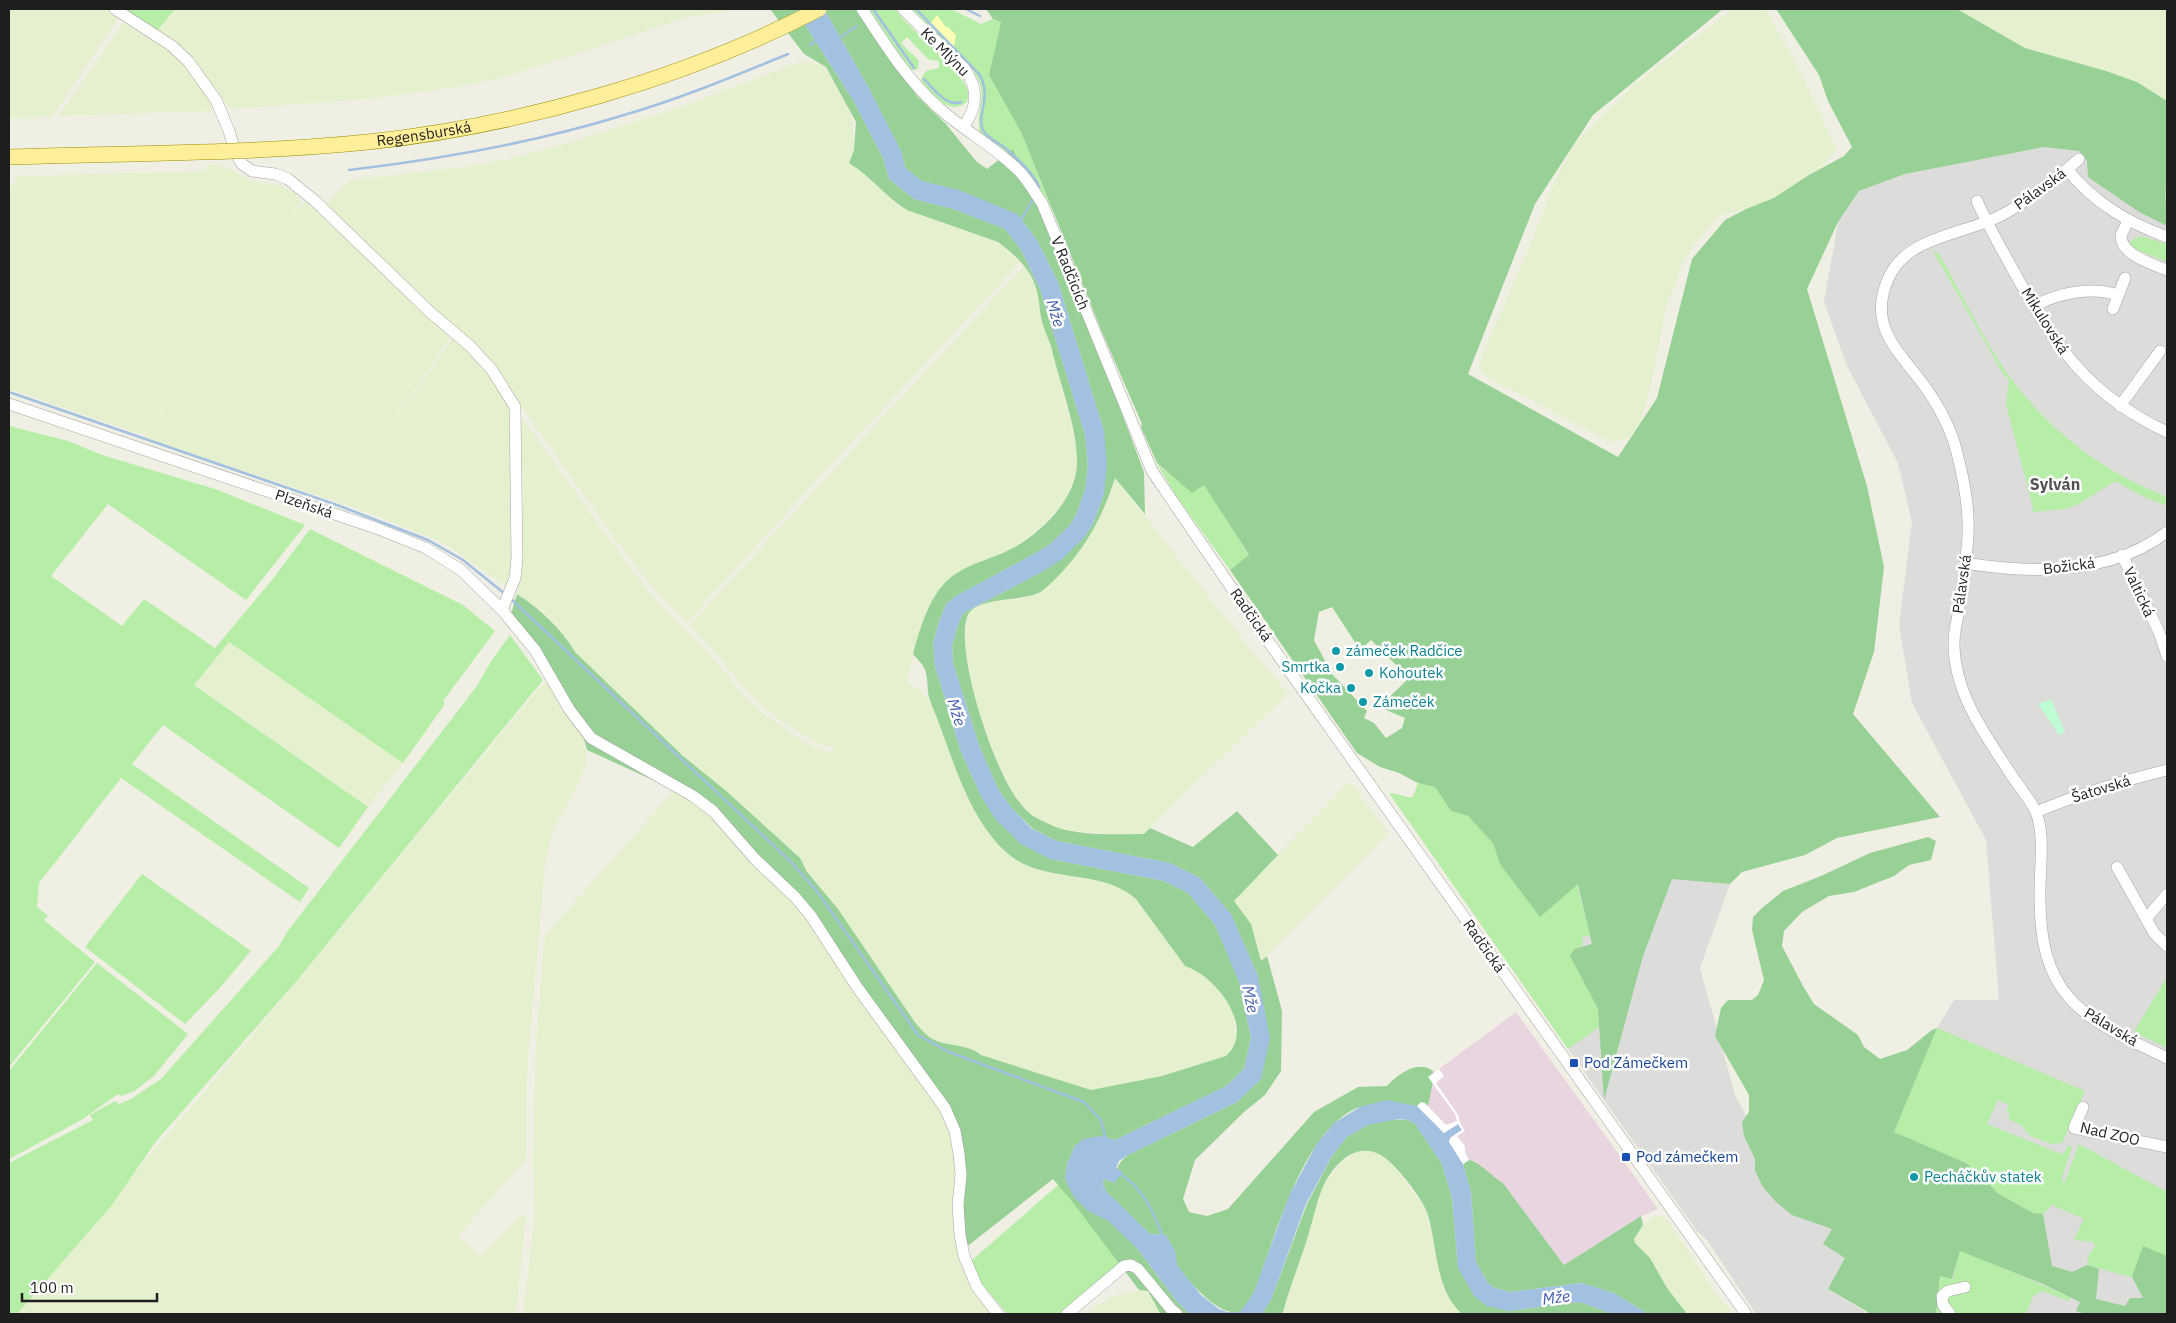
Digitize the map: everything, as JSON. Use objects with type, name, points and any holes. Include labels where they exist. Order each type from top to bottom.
[{"type":"main road","name":"Regensburská","points":[[9,157],[291,148],[368,142],[419,135],[545,110],[620,89],[707,59],[819,9]]},
{"type":"street","points":[[115,9],[172,46],[188,61],[216,100],[236,154],[242,164],[252,171],[275,174],[288,179],[315,201],[430,312],[470,346],[492,370],[515,407],[517,559],[515,578],[504,606]]},
{"type":"street","name":"V Radčicích","points":[[862,9],[892,56],[918,88],[940,109],[1019,171],[1042,204],[1152,470],[1224,577]]},
{"type":"street","name":"Ke Mlýnu","points":[[903,9],[971,77],[976,91],[974,107],[963,127]]},
{"type":"street","name":"Pálavská","points":[[2079,159],[2035,194],[1987,222],[1928,242],[1909,252],[1901,259],[1889,276],[1882,298],[1882,319],[1887,337],[1926,388],[1943,418],[1957,450],[1967,504],[1968,544],[1954,642],[1961,689],[1976,721],[2036,812],[2040,836],[2040,931],[2044,950],[2060,986],[2085,1013],[2127,1039],[2167,1058]]},
{"type":"street","points":[[2067,169],[2080,185],[2102,205],[2128,221],[2167,237]]},
{"type":"street","name":"Mikulovská","points":[[1977,201],[2034,306],[2054,340],[2070,360],[2097,388],[2120,406],[2167,432]]},
{"type":"street","points":[[2128,221],[2121,235],[2123,245],[2137,257],[2167,270]]},
{"type":"street","points":[[2113,309],[2125,278]]},
{"type":"street","points":[[2034,306],[2059,296],[2087,291],[2100,290],[2118,295]]},
{"type":"street","points":[[2120,406],[2160,351]]},
{"type":"street","name":"Plzeňská","points":[[9,404],[376,528],[426,548],[461,570],[504,606],[535,650],[550,677],[591,738],[694,796],[714,811],[755,858],[795,897],[811,916],[857,987],[944,1108],[955,1131],[960,1154],[959,1215],[964,1256],[977,1287],[998,1314]]},
{"type":"street","name":"Božická","points":[[1965,563],[2010,569],[2046,570],[2090,564],[2145,547],[2167,532]]},
{"type":"street","name":"Valtická","points":[[2122,555],[2158,632],[2167,656]]},
{"type":"street","name":"Radčická","points":[[1224,577],[1746,1314]]},
{"type":"street","name":"Šatovská","points":[[2036,812],[2118,782],[2167,770]]},
{"type":"street","points":[[2117,866],[2146,919],[2157,936],[2167,946]]},
{"type":"street","points":[[2146,919],[2167,894]]},
{"type":"street","name":"Nad ZOO","points":[[2083,1107],[2074,1128],[2167,1147]]},
{"type":"street","points":[[1067,1314],[1124,1266],[1131,1265],[1138,1269],[1177,1314]]},
{"type":"street","points":[[1950,1314],[1943,1305],[1942,1296],[1948,1291],[1965,1287]]},
{"type":"shaded area","points":[[9,9],[107,9],[119,16],[52,117],[9,118]]},
{"type":"shaded area","points":[[121,9],[175,9],[157,31]]},
{"type":"shaded area","points":[[175,9],[738,9],[685,18],[508,76],[458,87],[369,99],[231,109],[211,83],[158,30]]},
{"type":"shaded area","points":[[770,9],[795,9],[853,100],[883,158],[889,179],[914,199],[953,209],[1005,229],[1021,250],[1040,289],[1085,435],[1088,465],[1085,490],[1076,515],[1070,525],[1049,545],[956,596],[946,604],[933,643],[935,666],[961,752],[982,798],[1050,859],[1164,881],[1188,893],[1215,925],[1239,981],[1251,1038],[1244,1069],[1226,1086],[1115,1140],[1101,1136],[1075,1146],[1067,1164],[1065,1179],[1088,1211],[1107,1220],[1136,1247],[1175,1299],[1189,1314],[1160,1313],[1148,1291],[1139,1290],[1053,1179],[960,1252],[957,1170],[950,1129],[936,1102],[814,924],[701,805],[675,790],[587,750],[584,739],[564,710],[511,614],[517,594],[534,606],[556,627],[575,652],[683,756],[725,790],[800,858],[807,872],[838,909],[914,1021],[924,1033],[934,1040],[968,1048],[981,1055],[1091,1090],[1162,1076],[1226,1056],[1234,1044],[1237,1031],[1235,1018],[1228,1004],[1208,980],[1197,971],[1185,966],[1136,899],[1122,889],[1106,883],[1036,869],[1020,862],[1006,852],[992,837],[980,820],[961,782],[929,699],[925,670],[913,654],[918,636],[932,600],[950,578],[967,567],[1024,542],[1055,514],[1064,502],[1071,490],[1077,464],[1077,451],[1072,423],[1051,346],[1044,329],[1034,281],[1026,268],[998,242],[907,210],[849,163],[854,150],[856,122],[826,67],[804,54]]},
{"type":"shaded area","points":[[824,9],[857,9],[877,42],[917,96],[945,123],[976,161],[987,169],[1013,149],[1099,353],[1144,472],[1145,514],[1115,478],[1101,515],[1088,538],[1064,570],[1051,583],[1034,595],[979,605],[971,610],[967,617],[965,635],[972,685],[989,741],[1010,788],[1022,806],[1029,812],[1039,819],[1069,831],[1081,833],[1144,834],[1150,828],[1193,847],[1237,811],[1278,855],[1234,901],[1251,924],[1261,961],[1267,956],[1282,1011],[1281,1071],[1265,1095],[1244,1112],[1195,1160],[1183,1199],[1189,1212],[1207,1216],[1228,1209],[1314,1112],[1358,1087],[1387,1086],[1402,1073],[1414,1068],[1421,1067],[1433,1071],[1434,1077],[1428,1106],[1423,1110],[1412,1105],[1393,1104],[1360,1107],[1342,1117],[1326,1132],[1300,1174],[1280,1221],[1259,1281],[1250,1300],[1242,1310],[1234,1312],[1226,1310],[1206,1298],[1178,1266],[1175,1252],[1166,1235],[1150,1234],[1107,1192],[1103,1184],[1104,1179],[1114,1183],[1115,1174],[1121,1161],[1128,1155],[1237,1102],[1261,1079],[1258,976],[1231,914],[1200,878],[1170,863],[1057,841],[1033,829],[1011,807],[998,789],[979,745],[953,663],[952,646],[962,615],[967,611],[1042,572],[1084,538],[1093,524],[1104,494],[1104,431],[1058,282],[1037,240],[1017,214],[959,191],[922,181],[905,168],[901,151],[870,90]]},
{"type":"shaded area","points":[[868,9],[895,9],[958,73],[967,89],[968,99],[965,103],[960,106],[948,106],[931,95],[921,79],[926,71],[939,68],[939,61],[929,60],[907,37],[901,43],[919,61],[918,69],[909,69]]},
{"type":"shaded area","points":[[909,9],[951,9],[981,24],[993,19],[1001,22],[989,75],[1021,132],[1053,212],[1036,185],[980,133],[981,87],[972,69]]},
{"type":"shaded area","points":[[986,9],[1723,9],[1593,115],[1535,204],[1468,374],[1618,457],[1657,398],[1692,259],[1725,220],[1774,198],[1809,175],[1844,156],[1852,147],[1828,101],[1819,75],[1776,9],[1957,9],[2025,48],[2106,71],[2137,82],[2167,101],[2167,226],[2139,212],[2088,177],[2087,161],[2079,151],[2044,147],[1905,174],[1859,191],[1838,222],[1807,289],[1867,486],[1884,567],[1874,652],[1853,714],[1940,817],[1837,838],[1805,855],[1742,872],[1730,884],[1672,879],[1643,956],[1604,1100],[1598,1009],[1570,956],[1574,949],[1592,944],[1578,884],[1540,917],[1500,864],[1493,843],[1468,816],[1451,811],[1435,787],[1418,783],[1399,773],[1380,767],[1357,753],[1230,570],[1249,555],[1204,485],[1192,493],[1157,463],[1021,132],[989,75],[1001,22],[993,19]],"holes":[[[1332,607],[1360,650],[1371,640],[1409,678],[1379,707],[1405,718],[1402,728],[1386,738],[1374,723],[1364,718],[1367,711],[1332,674],[1314,640],[1319,612]]]},
{"type":"shaded area","points":[[1733,9],[1764,9],[1770,16],[1804,79],[1837,150],[1822,166],[1774,198],[1761,204],[1719,216],[1693,246],[1683,263],[1666,308],[1651,384],[1641,419],[1634,432],[1626,439],[1610,442],[1484,375],[1478,370],[1482,356],[1533,238],[1556,178],[1578,140],[1635,84]]},
{"type":"shaded area","points":[[1957,9],[2167,9],[2167,101],[2137,82],[2106,71],[2025,48]]},
{"type":"shaded area","points":[[125,20],[151,36],[180,60],[204,90],[213,111],[59,116]]},
{"type":"shaded area","points":[[802,61],[823,65],[846,101],[852,122],[854,144],[850,163],[858,168],[896,204],[944,224],[990,239],[1007,249],[1020,262],[686,623],[655,590],[612,535],[494,367],[463,335],[324,206],[351,180],[471,166],[504,160],[566,144],[689,104]]},
{"type":"shaded area","points":[[2044,147],[2079,151],[2139,212],[2167,226],[2167,1314],[1936,1314],[1940,1276],[1894,1132],[1937,1028],[1954,1000],[1999,1000],[1986,840],[1912,703],[1899,625],[1912,522],[1898,463],[1847,366],[1824,302],[1838,222],[1859,191],[1905,174]]},
{"type":"shaded area","points":[[207,165],[217,165],[236,172],[249,180],[281,186],[295,193],[301,203],[283,230],[306,200],[451,335],[372,454],[453,337],[485,369],[510,409],[512,574],[507,587],[442,542],[356,508],[143,438],[245,285],[145,433],[140,434],[9,389],[9,191],[19,176],[206,171]]},
{"type":"shaded area","points":[[2141,236],[2167,244],[2167,262],[2133,248],[2129,244],[2132,240]]},
{"type":"shaded area","points":[[1933,251],[1939,254],[1980,330],[2007,373],[2040,413],[2098,462],[2143,487],[2167,497],[2167,506],[2142,496],[2115,481],[2079,504],[2065,509],[2032,512],[2033,508],[2006,404],[2009,380],[2002,372]]},
{"type":"shaded area","points":[[1024,266],[1036,287],[1043,326],[1050,342],[1069,415],[1077,452],[1076,476],[1064,501],[1043,526],[1013,548],[969,566],[943,584],[928,611],[916,645],[907,681],[922,693],[935,709],[949,750],[978,817],[1004,851],[1014,859],[1034,869],[1101,882],[1126,890],[1136,899],[1185,966],[1195,969],[1219,989],[1232,1010],[1237,1038],[1233,1050],[1226,1056],[1162,1076],[1091,1090],[981,1055],[970,1048],[948,1044],[928,1037],[914,1021],[838,909],[807,872],[800,858],[725,790],[683,756],[575,652],[554,623],[540,610],[517,594],[523,543],[523,473],[519,423],[521,420],[525,422],[636,576],[662,607],[712,657],[744,696],[763,713],[802,741],[829,753],[834,751],[835,748],[817,743],[778,719],[750,695],[720,658],[689,625]]},
{"type":"shaded area","points":[[9,426],[68,441],[102,455],[215,489],[305,525],[246,600],[108,504],[51,576],[122,626],[144,599],[215,648],[272,580],[310,529],[463,605],[495,631],[443,701],[445,704],[403,763],[229,642],[194,685],[368,807],[339,848],[163,725],[132,764],[309,888],[300,902],[121,778],[39,883],[37,907],[48,916],[44,920],[95,962],[9,1067]]},
{"type":"shaded area","points":[[1157,464],[1192,492],[1204,484],[1249,556],[1230,570],[1177,497]]},
{"type":"shaded area","points":[[1115,478],[1258,659],[1288,693],[1144,834],[1109,834],[1067,830],[1048,824],[1019,803],[1001,770],[983,725],[975,700],[965,646],[967,617],[972,609],[988,602],[1023,598],[1042,591],[1081,551],[1107,504]]},
{"type":"shaded area","points":[[510,635],[543,680],[295,983],[157,1140],[111,1206],[17,1314],[9,1314],[9,1163],[93,1120],[90,1115],[115,1101],[119,1104],[131,1099],[161,1079],[279,946],[287,932],[477,686],[492,660]]},
{"type":"shaded area","points":[[229,641],[403,763],[368,807],[194,684]]},
{"type":"shaded area","points":[[545,683],[549,684],[584,739],[587,761],[580,779],[551,835],[545,866],[527,1069],[526,1159],[458,1236],[480,1256],[523,1214],[526,1214],[516,1314],[12,1314],[236,1055]]},
{"type":"shaded area","points":[[2051,699],[2065,732],[2059,735],[2038,704]]},
{"type":"shaded area","points":[[1350,781],[1388,833],[1261,962],[1251,924],[1233,901]]},
{"type":"shaded area","points":[[1418,783],[1435,787],[1451,811],[1468,816],[1493,843],[1500,864],[1506,871],[1577,884],[1590,935],[1582,937],[1583,945],[1574,949],[1570,956],[1598,1009],[1599,1027],[1568,1049],[1389,793],[1413,797]]},
{"type":"shaded area","points":[[675,790],[701,805],[802,910],[936,1102],[950,1129],[957,1170],[955,1219],[991,1314],[523,1314],[535,1215],[533,1162],[536,1041],[545,935]]},
{"type":"shaded area","points":[[1402,811],[1623,833],[1730,884],[1700,968],[1735,1095],[1765,1150],[1948,1219],[1828,1289],[1865,1312],[1864,1314],[1756,1314],[1707,1240],[1697,1231]]},
{"type":"shaded area","points":[[1928,837],[1936,841],[1931,860],[1909,865],[1894,876],[1854,892],[1829,896],[1802,912],[1784,931],[1782,946],[1814,1004],[1858,1035],[1864,1047],[1880,1059],[1907,1050],[1937,1028],[1894,1132],[1966,1163],[1983,1177],[1997,1193],[2033,1213],[2043,1214],[2052,1266],[2072,1272],[2087,1265],[2099,1269],[2096,1299],[2125,1306],[2130,1298],[2143,1298],[2132,1277],[2143,1246],[2167,1256],[2167,1314],[2086,1314],[2076,1311],[2080,1302],[2043,1284],[1960,1251],[1952,1279],[1940,1276],[1936,1314],[1871,1314],[1828,1289],[1845,1258],[1823,1244],[1832,1229],[1792,1215],[1776,1202],[1763,1187],[1755,1171],[1755,1159],[1744,1136],[1742,1122],[1749,1112],[1749,1095],[1715,1036],[1721,1008],[1728,1000],[1752,1000],[1758,995],[1764,980],[1752,930],[1753,917],[1783,891],[1870,853]]},
{"type":"shaded area","points":[[142,874],[251,951],[216,992],[185,1024],[85,947]]},
{"type":"shaded area","points":[[97,963],[188,1034],[154,1076],[133,1092],[121,1096],[118,1094],[83,1119],[9,1159],[9,1071]]},
{"type":"shaded area","points":[[2167,977],[2167,1048],[2134,1032]]},
{"type":"shaded area","points":[[1516,1012],[1658,1209],[1641,1216],[1564,1265],[1503,1183],[1491,1176],[1475,1161],[1469,1160],[1463,1164],[1423,1110],[1428,1077]]},
{"type":"shaded area","points":[[1937,1028],[2085,1091],[2062,1143],[2052,1144],[2030,1136],[2021,1125],[2008,1119],[2010,1114],[2006,1112],[2009,1105],[1998,1100],[1987,1124],[2063,1154],[2069,1145],[2072,1147],[2061,1180],[2065,1182],[2079,1144],[2165,1191],[2167,1185],[2167,1287],[2087,1265],[2089,1254],[2095,1247],[2093,1242],[2074,1240],[2084,1219],[2052,1205],[2043,1214],[2033,1213],[1997,1193],[1983,1177],[1966,1163],[1894,1132]]},
{"type":"shaded area","points":[[1387,1119],[1408,1120],[1415,1124],[1442,1164],[1452,1198],[1458,1268],[1509,1311],[1580,1302],[1612,1314],[1462,1314],[1446,1292],[1438,1266],[1431,1225],[1420,1199],[1389,1161],[1379,1154],[1359,1151],[1341,1161],[1322,1189],[1283,1312],[1280,1314],[1262,1314],[1271,1300],[1307,1204],[1332,1156],[1347,1137],[1368,1125]]},
{"type":"shaded area","points":[[1360,1150],[1373,1151],[1382,1155],[1393,1165],[1426,1210],[1443,1285],[1462,1314],[1280,1314],[1283,1312],[1322,1188],[1341,1162]]},
{"type":"shaded area","points":[[1469,1160],[1477,1163],[1503,1183],[1564,1265],[1641,1216],[1643,1225],[1634,1239],[1635,1243],[1650,1258],[1667,1288],[1687,1314],[1648,1314],[1614,1293],[1582,1283],[1510,1292],[1495,1288],[1488,1283],[1476,1262],[1471,1192],[1463,1164]]},
{"type":"shaded area","points":[[1065,1179],[1139,1250],[1060,1314],[1007,1314],[975,1275],[971,1261]]},
{"type":"shaded area","points":[[1658,1216],[1667,1219],[1718,1297],[1733,1314],[1687,1314],[1667,1288],[1650,1258],[1635,1243],[1634,1239],[1643,1225],[1653,1217]]},
{"type":"shaded area","points":[[1960,1250],[2070,1297],[2069,1301],[2042,1291],[2033,1296],[2026,1314],[1936,1314],[1940,1276],[1953,1279]]},
{"type":"shaded area","points":[[1143,1289],[1148,1291],[1162,1314],[1086,1314],[1113,1296]]},
{"type":"sand","points":[[937,15],[946,27],[956,35],[954,47],[930,24]]},
{"type":"water","name":"Mže","points":[[795,9],[824,9],[870,90],[901,151],[905,168],[922,181],[959,190],[1017,214],[1037,240],[1058,282],[1104,431],[1107,465],[1104,494],[1093,524],[1084,538],[1061,560],[1042,572],[967,611],[962,615],[957,628],[952,646],[953,663],[979,745],[998,789],[1011,807],[1032,829],[1057,841],[1170,863],[1200,878],[1231,914],[1258,976],[1270,1038],[1261,1079],[1237,1102],[1119,1161],[1116,1168],[1123,1172],[1114,1183],[1104,1179],[1103,1184],[1107,1192],[1150,1234],[1166,1235],[1175,1251],[1177,1265],[1201,1295],[1219,1309],[1227,1312],[1238,1312],[1242,1310],[1254,1292],[1289,1196],[1316,1145],[1334,1123],[1360,1107],[1386,1100],[1417,1106],[1444,1133],[1458,1124],[1462,1130],[1450,1138],[1449,1142],[1463,1164],[1471,1192],[1476,1262],[1488,1283],[1495,1288],[1510,1292],[1582,1283],[1614,1293],[1648,1314],[1612,1314],[1580,1302],[1509,1311],[1487,1306],[1474,1296],[1458,1268],[1452,1198],[1442,1164],[1415,1124],[1408,1120],[1398,1119],[1368,1125],[1347,1137],[1332,1156],[1306,1204],[1271,1300],[1262,1314],[1189,1314],[1175,1299],[1136,1247],[1107,1220],[1088,1211],[1074,1197],[1065,1179],[1067,1164],[1075,1146],[1083,1139],[1101,1136],[1115,1140],[1226,1086],[1244,1069],[1251,1038],[1239,982],[1215,925],[1188,893],[1164,881],[1050,859],[1021,844],[996,820],[982,798],[961,752],[935,666],[933,644],[946,604],[956,596],[1049,545],[1070,525],[1076,515],[1085,490],[1088,465],[1085,435],[1040,289],[1021,250],[1005,229],[953,209],[914,199],[889,179],[883,158],[853,100]]},
{"type":"pier","points":[[1439,1069],[1444,1076],[1436,1083],[1458,1115],[1465,1131],[1457,1136],[1465,1146],[1465,1152],[1469,1160],[1463,1164],[1449,1142],[1450,1138],[1462,1130],[1458,1124],[1444,1133],[1417,1106],[1421,1102],[1425,1103],[1446,1125],[1457,1121],[1455,1114],[1428,1077]]},
{"type":"waterway","points":[[873,9],[914,68]]},
{"type":"waterway","points":[[916,9],[979,74],[985,90],[981,118],[983,130],[1019,160],[1034,177],[1039,187]]},
{"type":"waterway","points":[[966,9],[980,16]]},
{"type":"waterway","points":[[839,38],[857,26]]},
{"type":"waterway","points":[[810,45],[817,40]]},
{"type":"waterway","points":[[349,170],[419,161],[488,149],[556,134],[645,109],[788,54]]},
{"type":"waterway","points":[[924,79],[946,100],[956,103],[961,102]]},
{"type":"waterway","points":[[1020,222],[1032,201]]},
{"type":"waterway","points":[[9,392],[337,505],[428,540],[463,560],[505,594]]},
{"type":"waterway","points":[[511,599],[791,862],[816,890],[918,1035],[949,1052],[1084,1102],[1101,1120],[1106,1140]]},
{"type":"waterway","points":[[1119,1173],[1141,1193],[1156,1218],[1163,1237]]},
{"type":"place","name":"zámeček Radčice","points":[[1336,651]]},
{"type":"place","name":"Smrtka","points":[[1340,667]]},
{"type":"place","name":"Kohoutek","points":[[1369,673]]},
{"type":"place","name":"Kočka","points":[[1351,688]]},
{"type":"place","name":"Zámeček","points":[[1363,702]]},
{"type":"place","name":"Pod Zámečkem","points":[[1574,1063]]},
{"type":"place","name":"Pod zámečkem","points":[[1626,1157]]},
{"type":"place","name":"Pecháčkův statek","points":[[1914,1177]]},
{"type":"district","name":"Sylván","points":[[2055,484]]}]
